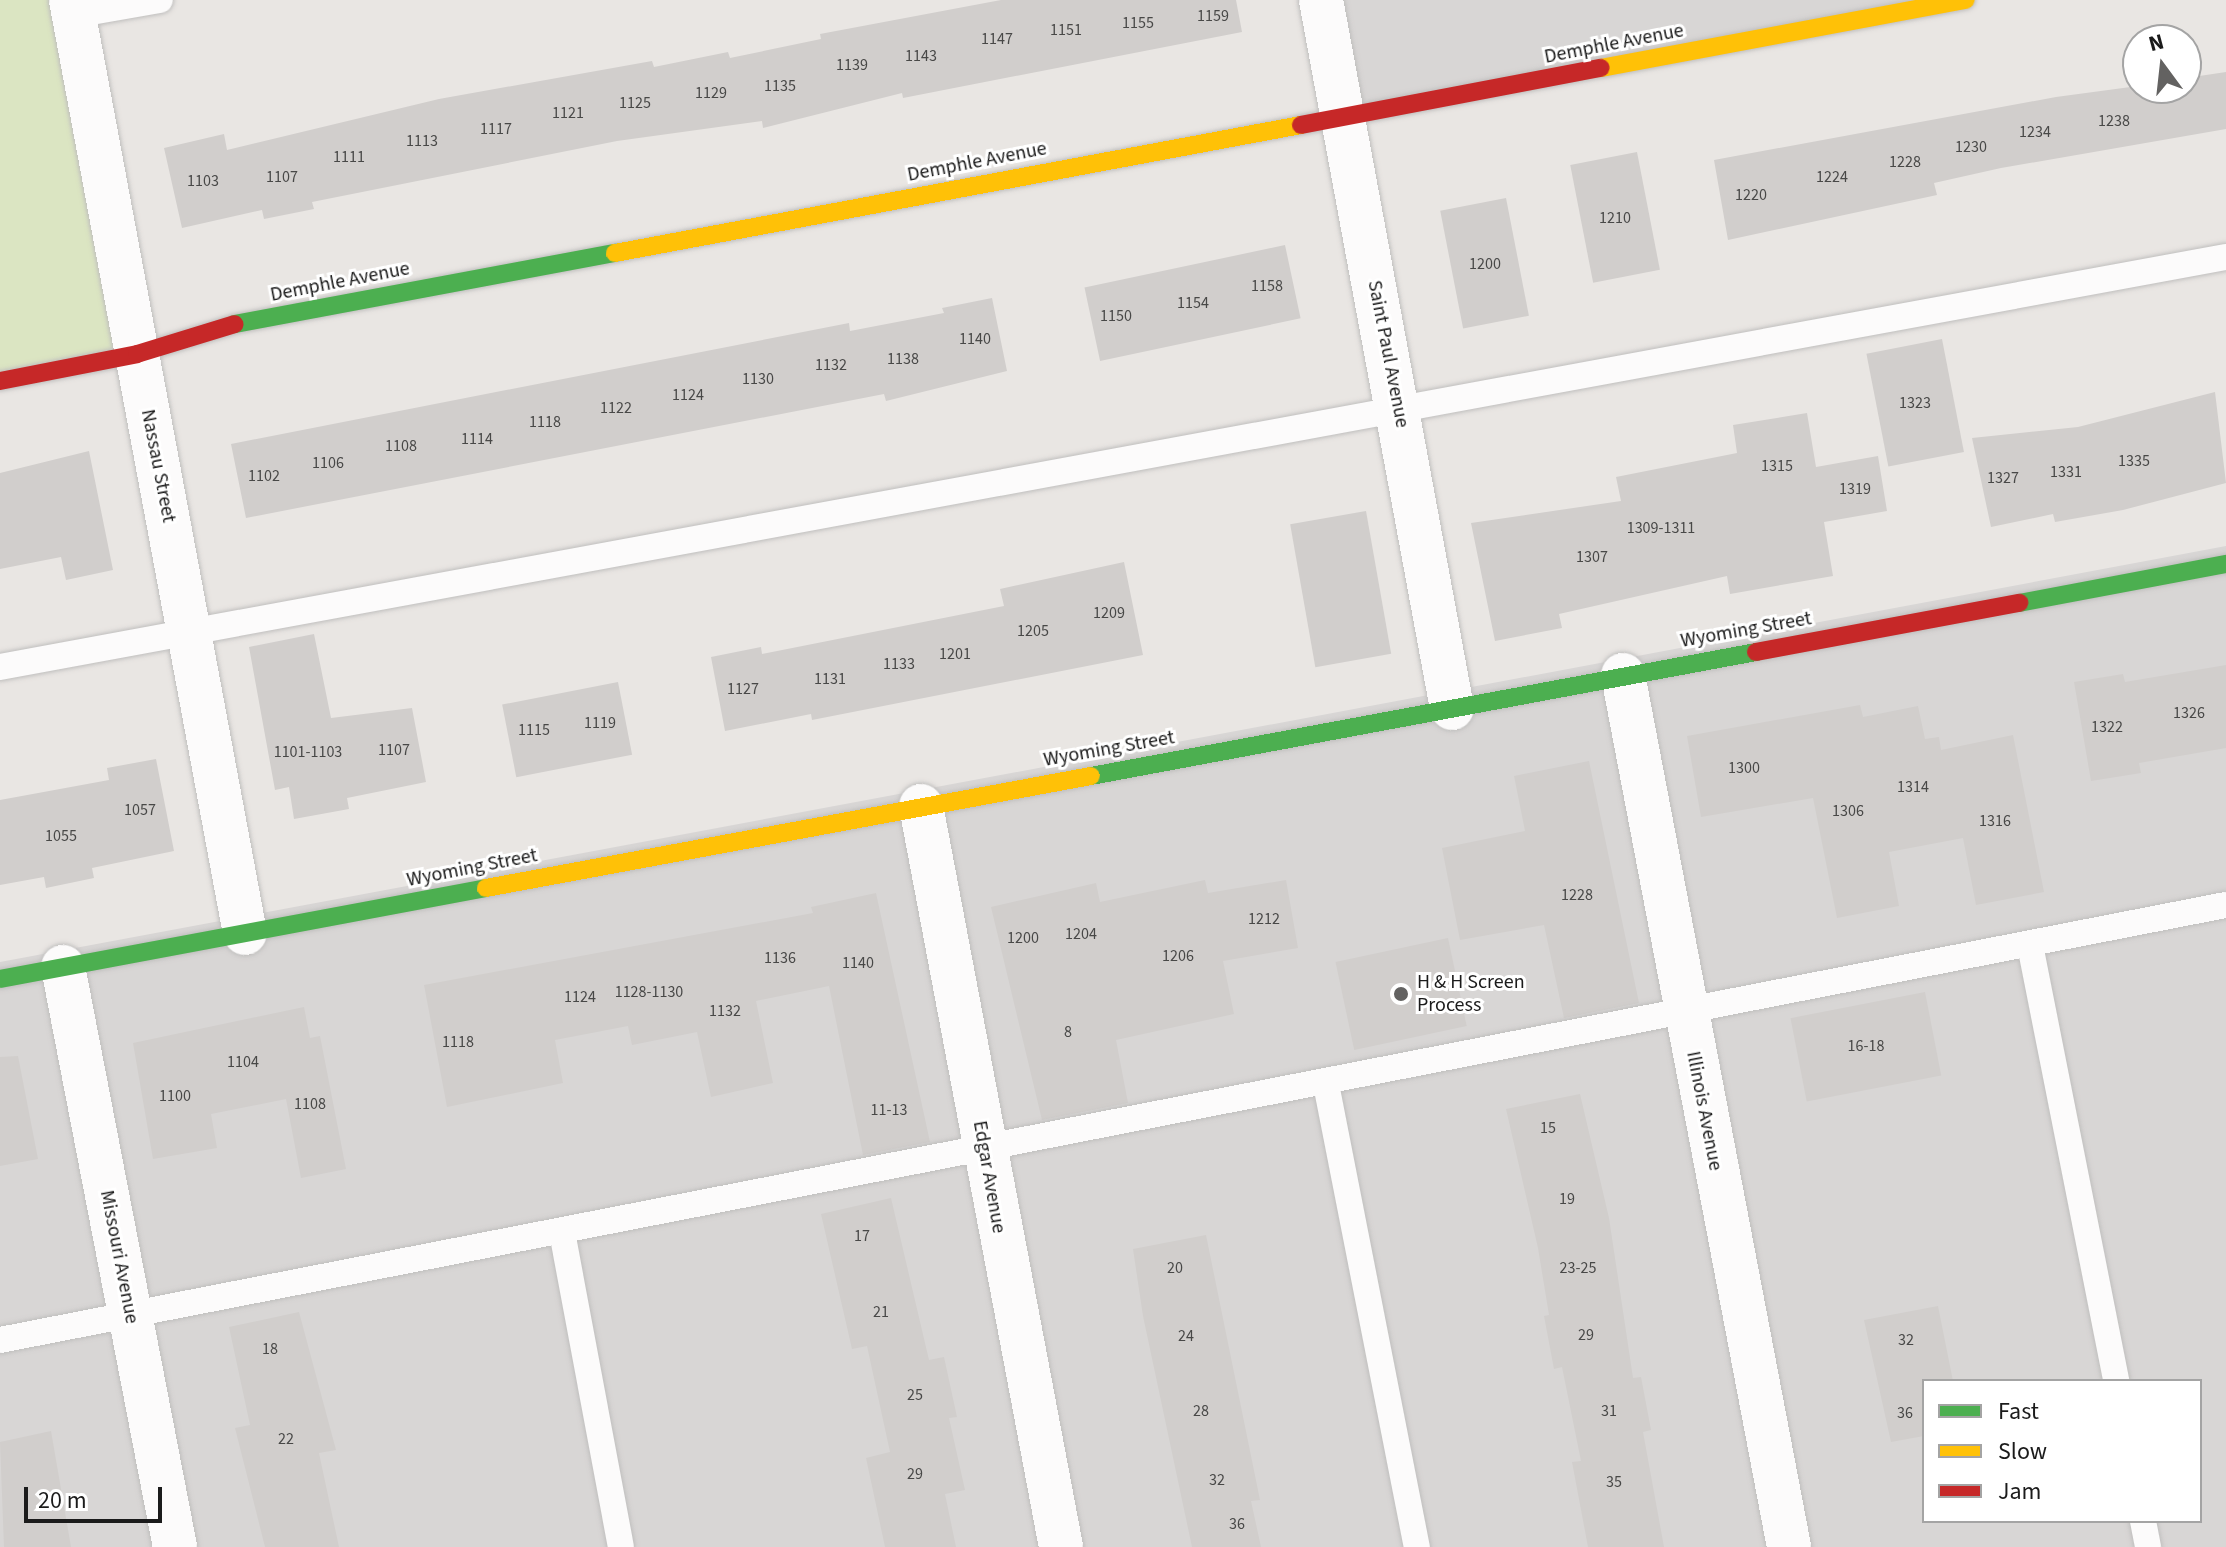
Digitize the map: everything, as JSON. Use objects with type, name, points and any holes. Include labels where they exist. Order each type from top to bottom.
[{"type":"street","name":"Saint Paul Avenue","points":[[1321,0],[1452,708]]},
{"type":"street","name":"Demphle Avenue","points":[[0,381],[137,354],[219,327],[1966,0]]},
{"type":"street","name":"Nassau Street","points":[[72,8],[245,933]]},
{"type":"street","name":"Wyoming Street","points":[[0,979],[2226,564]]},
{"type":"street","name":"Illinois Avenue","points":[[1623,675],[1685,1014],[1789,1547]]},
{"type":"street","name":"Edgar Avenue","points":[[921,806],[1061,1547]]},
{"type":"street","name":"Missouri Avenue","points":[[63,967],[175,1547]]},
{"type":"lane","points":[[72,8],[160,0]]},
{"type":"lane","points":[[0,667],[190,635],[2226,257]]},
{"type":"lane","points":[[0,1340],[985,1151],[2226,905]]},
{"type":"lane","points":[[2030,945],[2116,1379]]},
{"type":"lane","points":[[1326,1084],[1417,1547]]},
{"type":"lane","points":[[562,1232],[621,1547]]},
{"type":"lane","points":[[2143,1523],[2148,1547]]},
{"type":"shaded area","points":[[1321,0],[1970,0],[1343,117]]},
{"type":"shaded area","points":[[2226,546],[2226,1547],[0,1547],[0,962]]},
{"type":"green space","points":[[0,0],[71,0],[137,354],[0,381]]},
{"type":"building","points":[[1001,0],[1236,0],[1242,32],[903,98],[902,93],[763,128],[762,121],[617,141],[312,202],[314,209],[264,219],[262,210],[182,228],[164,148],[224,134],[227,150],[439,99],[652,61],[654,67],[728,52],[730,58],[821,39],[820,34]]},
{"type":"building","points":[[2226,72],[2226,129],[2001,168],[1934,183],[1937,195],[1728,240],[1714,160],[2056,97],[2122,88],[2122,104],[2202,104],[2202,76]]},
{"type":"building","points":[[1637,152],[1660,270],[1593,283],[1570,165]]},
{"type":"building","points":[[1506,198],[1529,316],[1463,329],[1440,211]]},
{"type":"building","points":[[1285,245],[1301,318],[1100,361],[1084,288]]},
{"type":"building","points":[[992,298],[1007,371],[886,401],[884,394],[246,518],[231,444],[849,323],[850,331],[944,313],[942,308]]},
{"type":"building","points":[[1942,339],[1964,452],[1888,467],[1866,354]]},
{"type":"building","points":[[2215,392],[2226,483],[2123,510],[2055,522],[2053,514],[1991,527],[1972,438],[2078,427]]},
{"type":"building","points":[[1807,413],[1816,467],[1878,456],[1887,511],[1824,522],[1833,576],[1730,594],[1727,576],[1559,614],[1562,628],[1495,641],[1471,523],[1621,501],[1616,477],[1737,453],[1733,425]]},
{"type":"building","points":[[89,451],[113,570],[66,580],[61,557],[0,569],[0,473]]},
{"type":"building","points":[[1366,511],[1391,654],[1315,667],[1290,524]]},
{"type":"building","points":[[1124,562],[1143,655],[812,720],[811,714],[725,731],[711,657],[761,647],[762,654],[1004,606],[1000,589]]},
{"type":"building","points":[[314,634],[331,718],[412,708],[426,782],[347,798],[349,809],[294,819],[289,787],[275,790],[249,647]]},
{"type":"building","points":[[2226,665],[2226,748],[2139,763],[2141,773],[2091,781],[2074,682],[2123,674],[2125,682]]},
{"type":"building","points":[[618,682],[632,755],[516,777],[502,705]]},
{"type":"building","points":[[1860,705],[1863,717],[1918,706],[1925,739],[1939,737],[1941,750],[2013,735],[2044,892],[1976,905],[1963,838],[1889,852],[1899,906],[1837,918],[1813,798],[1701,817],[1687,736]]},
{"type":"building","points":[[156,759],[174,851],[92,868],[94,878],[46,888],[44,877],[0,885],[0,800],[109,780],[107,768]]},
{"type":"building","points":[[1589,761],[1639,1003],[1564,1018],[1544,925],[1460,940],[1442,848],[1525,831],[1514,776]]},
{"type":"building","points":[[1205,880],[1208,893],[1286,880],[1298,948],[1223,961],[1234,1014],[1116,1040],[1128,1103],[1042,1120],[991,907],[1096,883],[1100,902]]},
{"type":"building","points":[[876,893],[930,1142],[863,1155],[829,986],[756,1001],[773,1083],[711,1097],[697,1032],[632,1045],[628,1026],[555,1040],[563,1083],[447,1107],[424,985],[813,913],[811,907]]},
{"type":"building","name":"H & H Screen Process","points":[[1448,938],[1467,1026],[1354,1050],[1336,962]]},
{"type":"building","points":[[1925,992],[1941,1075],[1807,1102],[1791,1018]]},
{"type":"building","points":[[304,1007],[310,1038],[320,1036],[346,1169],[301,1178],[286,1099],[211,1114],[217,1148],[153,1159],[133,1043]]},
{"type":"building","points":[[18,1056],[38,1159],[0,1166],[0,1057]]},
{"type":"building","points":[[1580,1094],[1609,1218],[1633,1378],[1641,1377],[1651,1430],[1643,1432],[1664,1547],[1588,1547],[1572,1462],[1581,1461],[1562,1367],[1554,1369],[1544,1316],[1549,1315],[1538,1248],[1506,1109]]},
{"type":"building","points":[[891,1198],[929,1360],[944,1357],[957,1417],[949,1418],[965,1490],[945,1494],[956,1547],[885,1547],[866,1458],[890,1452],[867,1346],[852,1349],[821,1214]]},
{"type":"building","points":[[1206,1235],[1260,1500],[1251,1501],[1261,1547],[1192,1547],[1143,1316],[1133,1249]]},
{"type":"building","points":[[1938,1306],[1953,1379],[1922,1379],[1922,1436],[1891,1442],[1864,1320]]},
{"type":"building","points":[[299,1312],[336,1450],[319,1453],[339,1547],[265,1547],[235,1428],[250,1425],[229,1327]]},
{"type":"building","points":[[51,1431],[71,1547],[4,1547],[0,1442]]},
{"type":"traffic: fast","points":[[235,324],[615,253]]},
{"type":"traffic: fast","points":[[2019,603],[2226,564]]},
{"type":"traffic: fast","points":[[1091,776],[1756,652]]},
{"type":"traffic: fast","points":[[0,979],[486,888]]},
{"type":"traffic: slow","points":[[1601,68],[1966,0]]},
{"type":"traffic: slow","points":[[615,253],[1301,125]]},
{"type":"traffic: slow","points":[[486,888],[1091,776]]},
{"type":"traffic: jam","points":[[1301,125],[1601,68]]},
{"type":"traffic: jam","points":[[0,381],[137,354],[235,324]]},
{"type":"traffic: jam","points":[[1756,652],[2019,603]]},
{"type":"place","name":"H & H Screen Process","points":[[1401,994]]}]
